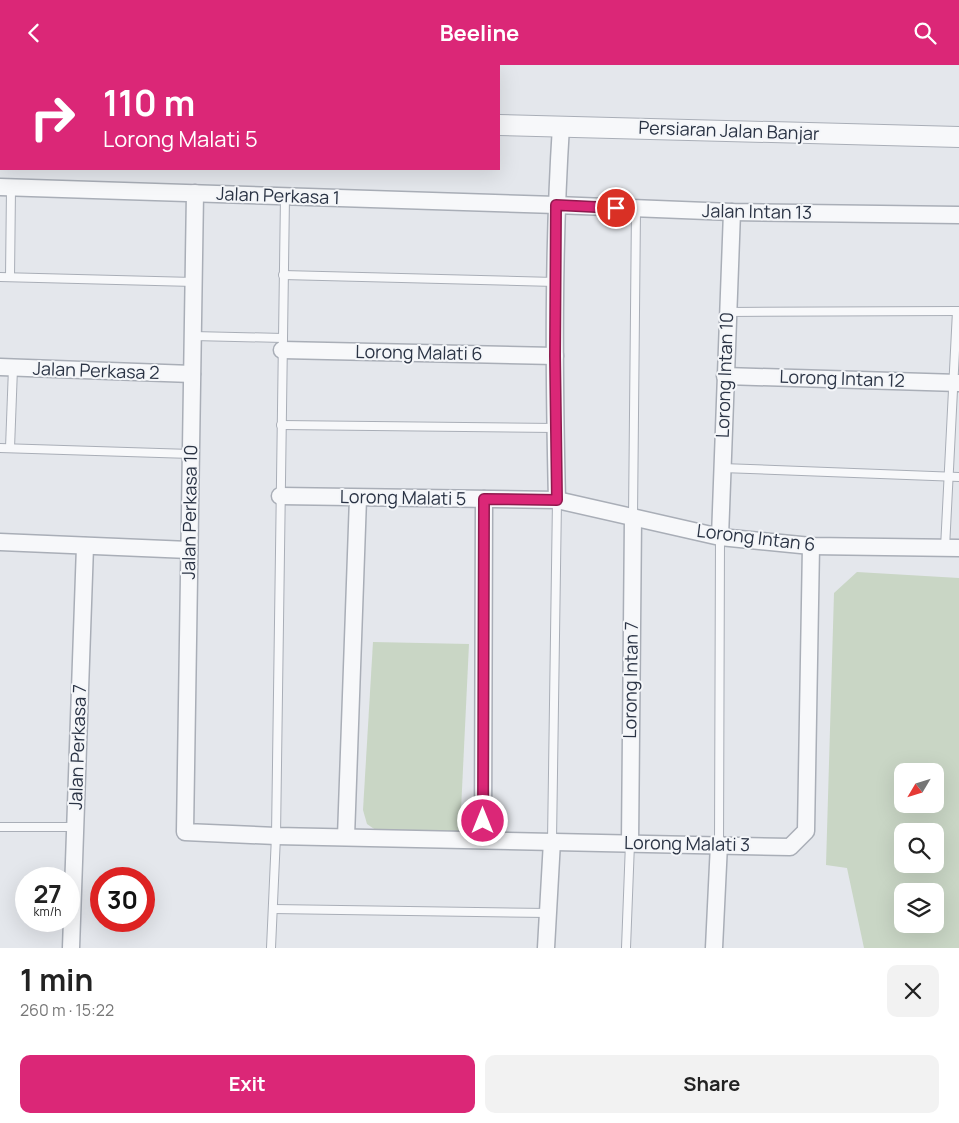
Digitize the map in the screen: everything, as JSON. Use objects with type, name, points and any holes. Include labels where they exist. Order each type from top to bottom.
[{"type":"street","name":"Persiaran Jalan Banjar","points":[[500,125],[959,137]]},
{"type":"street","points":[[557,500],[555,282],[556,205],[561,126]]},
{"type":"street","name":"Jalan Perkasa 1","points":[[6,187],[556,205]]},
{"type":"street","name":"Jalan Perkasa 10","points":[[185,832],[195,193]]},
{"type":"street","name":"Jalan Intan 13","points":[[556,205],[732,212],[959,215]]},
{"type":"street","name":"Lorong Intan 10","points":[[720,537],[732,212]]},
{"type":"street","name":"Lorong Malati 6","points":[[282,344],[555,356]]},
{"type":"street","name":"Jalan Perkasa 2","points":[[6,368],[192,374]]},
{"type":"street","name":"Lorong Intan 12","points":[[725,376],[956,383]]},
{"type":"street","name":"Lorong Malati 5","points":[[280,496],[557,500]]},
{"type":"street","points":[[346,837],[358,498]]},
{"type":"street","points":[[483,840],[484,499]]},
{"type":"street","name":"Lorong Intan 6","points":[[557,500],[720,537],[811,546],[952,548]]},
{"type":"street","name":"Lorong Intan 7","points":[[630,843],[633,518]]},
{"type":"street","points":[[0,542],[189,550]]},
{"type":"street","name":"Jalan Perkasa 7","points":[[71,948],[85,546]]},
{"type":"street","name":"Lorong Malati 3","points":[[185,832],[276,836],[720,844],[790,847],[806,831],[811,546]]},
{"type":"street","points":[[546,948],[552,841]]},
{"type":"street","points":[[714,948],[720,844]]},
{"type":"lane","points":[[6,187],[10,277]]},
{"type":"lane","points":[[271,948],[276,836],[285,196]]},
{"type":"lane","points":[[633,518],[636,209]]},
{"type":"lane","points":[[283,275],[555,282]]},
{"type":"lane","points":[[0,277],[194,282]]},
{"type":"lane","points":[[728,312],[958,311],[956,383],[948,476],[952,548]]},
{"type":"lane","points":[[193,336],[282,344]]},
{"type":"lane","points":[[6,368],[10,448]]},
{"type":"lane","points":[[281,425],[555,429]]},
{"type":"lane","points":[[0,448],[191,454]]},
{"type":"lane","points":[[722,467],[959,477]]},
{"type":"lane","points":[[552,841],[557,500]]},
{"type":"lane","points":[[720,537],[720,844]]},
{"type":"lane","points":[[0,827],[75,827]]},
{"type":"lane","points":[[626,948],[630,843]]},
{"type":"lane","points":[[273,909],[548,913]]},
{"type":"green space","points":[[857,572],[959,578],[959,948],[864,948],[847,868],[826,865],[834,593]]},
{"type":"green space","points":[[373,642],[469,644],[460,831],[380,833],[367,824],[363,810]]},
{"type":"route","points":[[483,821],[484,499],[557,500],[555,429],[556,205],[616,208]]}]
